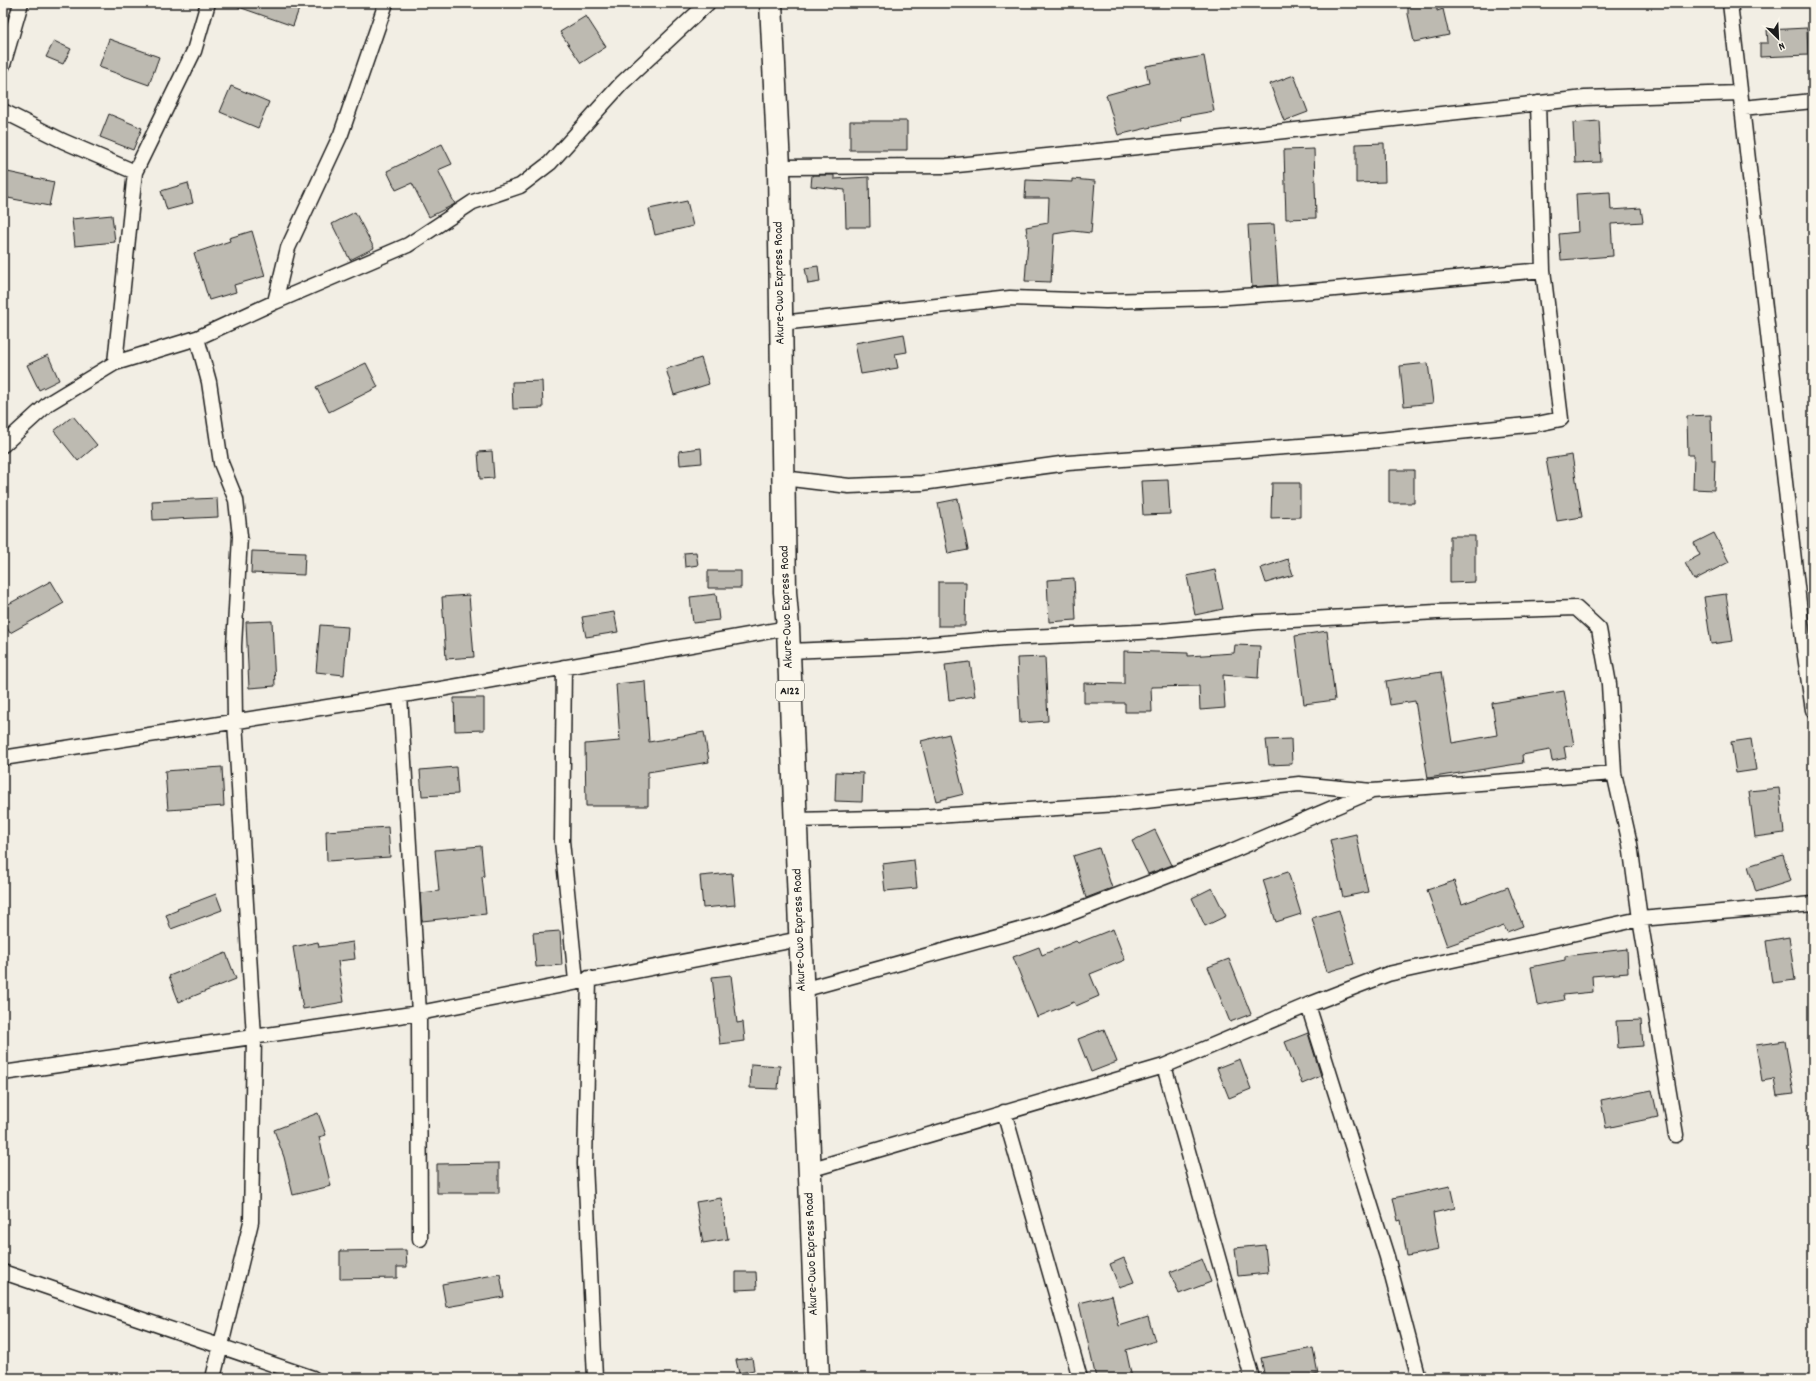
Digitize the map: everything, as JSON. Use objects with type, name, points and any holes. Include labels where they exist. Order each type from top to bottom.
[{"type":"highway","name":"Akure-Owo Express Road","points":[[771,3],[779,167],[785,592],[789,651],[818,1378]]},
{"type":"street","points":[[3,65],[21,3]]},
{"type":"street","points":[[115,363],[135,172],[194,51],[208,3]]},
{"type":"street","points":[[275,302],[288,248],[341,134],[386,3]]},
{"type":"street","points":[[3,445],[49,403],[115,363],[197,338],[275,302],[408,245],[473,202],[520,186],[550,163],[622,83],[708,3]]},
{"type":"street","points":[[1730,3],[1802,633],[1813,710]]},
{"type":"street","points":[[779,167],[947,166],[1168,144],[1585,98],[1740,93]]},
{"type":"street","points":[[1742,108],[1813,101]]},
{"type":"street","points":[[783,478],[848,486],[922,483],[1068,463],[1369,441],[1537,424],[1561,418],[1543,270],[1538,103]]},
{"type":"street","points":[[3,111],[63,141],[135,172]]},
{"type":"street","points":[[781,324],[1010,298],[1106,301],[1215,298],[1313,291],[1543,270]]},
{"type":"street","points":[[197,338],[208,382],[221,462],[236,500],[240,536],[234,646],[235,721],[254,1037],[251,1222],[213,1378]]},
{"type":"street","points":[[789,651],[1161,631],[1258,622],[1437,612],[1576,608],[1599,630],[1609,684],[1614,773],[1630,844],[1640,919],[1676,1135]]},
{"type":"street","points":[[3,758],[400,695],[788,628]]},
{"type":"street","points":[[564,667],[562,841],[582,980],[585,1164],[595,1378]]},
{"type":"street","points":[[400,695],[419,1013],[420,1239]]},
{"type":"street","points":[[795,820],[920,817],[1118,804],[1299,784],[1372,791],[1614,773]]},
{"type":"street","points":[[802,990],[1048,922],[1227,853],[1372,791]]},
{"type":"street","points":[[809,1170],[1164,1066],[1308,1005],[1388,974],[1640,919],[1813,904]]},
{"type":"street","points":[[3,1073],[419,1013],[582,980],[698,960],[800,939]]},
{"type":"street","points":[[1308,1005],[1385,1250],[1419,1378]]},
{"type":"street","points":[[1164,1066],[1252,1378]]},
{"type":"street","points":[[1004,1112],[1080,1378]]},
{"type":"street","points":[[3,1272],[313,1378]]},
{"type":"building","points":[[234,3],[301,3],[293,26],[233,5]]},
{"type":"building","points":[[1408,3],[1437,3],[1437,11],[1443,9],[1449,35],[1414,42],[1408,14]]},
{"type":"building","points":[[586,16],[606,47],[581,63],[560,32]]},
{"type":"building","points":[[1807,28],[1808,55],[1760,57],[1760,43],[1768,43],[1767,30]]},
{"type":"building","points":[[109,39],[159,57],[149,85],[99,67]]},
{"type":"building","points":[[54,41],[71,49],[63,64],[46,57]]},
{"type":"building","points":[[1204,56],[1214,111],[1180,117],[1181,120],[1118,135],[1106,95],[1149,83],[1146,66]]},
{"type":"building","points":[[1294,75],[1308,112],[1284,121],[1270,84]]},
{"type":"building","points":[[231,86],[269,102],[258,128],[220,112]]},
{"type":"building","points":[[109,114],[142,128],[133,150],[100,137]]},
{"type":"building","points":[[850,121],[907,121],[907,150],[850,150]]},
{"type":"building","points":[[1599,121],[1601,162],[1575,163],[1573,123]]},
{"type":"building","points":[[1384,143],[1385,182],[1356,183],[1356,144]]},
{"type":"building","points":[[442,144],[452,164],[438,170],[455,204],[429,217],[412,183],[396,190],[387,171]]},
{"type":"building","points":[[1314,149],[1316,218],[1286,219],[1284,150]]},
{"type":"building","points":[[3,171],[54,182],[49,206],[3,197]]},
{"type":"building","points":[[812,175],[834,175],[834,179],[869,177],[870,227],[846,227],[845,190],[811,186]]},
{"type":"building","points":[[1072,179],[1095,181],[1091,233],[1073,231],[1054,234],[1051,282],[1025,281],[1028,241],[1026,227],[1048,223],[1049,198],[1025,198],[1026,180],[1072,182]]},
{"type":"building","points":[[188,183],[193,203],[167,210],[161,191]]},
{"type":"building","points":[[1610,192],[1611,210],[1641,208],[1643,222],[1611,224],[1613,256],[1561,260],[1559,234],[1578,232],[1576,194]]},
{"type":"building","points":[[687,201],[693,226],[655,235],[649,209]]},
{"type":"building","points":[[355,212],[374,248],[350,260],[332,224]]},
{"type":"building","points":[[112,215],[115,242],[75,246],[72,219]]},
{"type":"building","points":[[1274,224],[1278,285],[1252,287],[1248,225]]},
{"type":"building","points":[[252,231],[265,276],[234,285],[236,292],[209,300],[194,253],[230,241],[229,238]]},
{"type":"building","points":[[818,266],[820,282],[808,284],[805,268]]},
{"type":"building","points":[[904,334],[907,352],[895,354],[898,368],[861,374],[855,343]]},
{"type":"building","points":[[48,355],[59,380],[39,390],[27,365]]},
{"type":"building","points":[[701,358],[709,384],[674,395],[666,369]]},
{"type":"building","points":[[366,363],[378,387],[329,412],[316,387]]},
{"type":"building","points":[[1428,363],[1433,403],[1404,406],[1400,366]]},
{"type":"building","points":[[542,381],[543,408],[513,409],[512,382]]},
{"type":"building","points":[[1711,415],[1712,460],[1715,460],[1714,490],[1693,489],[1694,455],[1688,455],[1687,416]]},
{"type":"building","points":[[73,416],[97,445],[78,461],[54,431]]},
{"type":"building","points":[[701,448],[702,463],[680,465],[679,451]]},
{"type":"building","points":[[492,451],[494,478],[480,479],[478,452]]},
{"type":"building","points":[[1572,455],[1582,517],[1557,521],[1546,459]]},
{"type":"building","points":[[1389,470],[1414,470],[1414,503],[1389,503]]},
{"type":"building","points":[[1168,480],[1170,514],[1143,515],[1141,481]]},
{"type":"building","points":[[1272,483],[1300,483],[1300,517],[1271,518]]},
{"type":"building","points":[[217,498],[218,517],[153,520],[152,501]]},
{"type":"building","points":[[958,499],[968,550],[948,554],[938,503]]},
{"type":"building","points":[[1714,533],[1729,562],[1694,580],[1685,563],[1700,555],[1694,543]]},
{"type":"building","points":[[1450,536],[1475,536],[1475,582],[1450,583]]},
{"type":"building","points":[[252,551],[305,553],[304,575],[251,573]]},
{"type":"building","points":[[696,552],[698,565],[685,567],[684,553]]},
{"type":"building","points":[[1288,559],[1293,575],[1266,583],[1261,568]]},
{"type":"building","points":[[1215,570],[1223,609],[1195,615],[1187,576]]},
{"type":"building","points":[[708,571],[741,571],[741,588],[708,588]]},
{"type":"building","points":[[1074,578],[1076,620],[1049,622],[1047,580]]},
{"type":"building","points":[[51,581],[64,603],[10,633],[3,621],[3,607]]},
{"type":"building","points":[[938,582],[966,582],[965,626],[938,626]]},
{"type":"building","points":[[716,594],[719,620],[693,623],[690,597]]},
{"type":"building","points":[[1726,594],[1733,641],[1711,644],[1704,597]]},
{"type":"building","points":[[469,595],[474,657],[446,659],[442,597]]},
{"type":"building","points":[[614,612],[618,632],[586,637],[582,617]]},
{"type":"building","points":[[272,621],[275,686],[249,688],[246,622]]},
{"type":"building","points":[[320,625],[348,627],[344,675],[316,672]]},
{"type":"building","points":[[1327,631],[1335,700],[1304,704],[1295,636]]},
{"type":"building","points":[[1235,645],[1260,646],[1258,678],[1223,675],[1225,708],[1200,710],[1199,686],[1151,687],[1152,712],[1125,712],[1125,703],[1084,703],[1084,683],[1124,684],[1124,651],[1188,653],[1188,656],[1234,653]]},
{"type":"building","points":[[1045,657],[1048,721],[1020,723],[1017,658]]},
{"type":"building","points":[[970,662],[975,696],[949,700],[945,665]]},
{"type":"building","points":[[1441,672],[1452,743],[1497,735],[1492,703],[1564,691],[1574,745],[1564,747],[1566,758],[1552,761],[1550,750],[1522,755],[1523,763],[1428,778],[1415,701],[1390,705],[1386,681]]},
{"type":"building","points":[[645,681],[649,742],[704,732],[709,762],[648,772],[648,806],[586,806],[585,744],[620,741],[616,684]]},
{"type":"building","points":[[454,698],[484,698],[484,730],[455,731]]},
{"type":"building","points":[[949,734],[964,794],[936,801],[921,741]]},
{"type":"building","points":[[1291,739],[1292,764],[1269,765],[1266,740]]},
{"type":"building","points":[[1751,739],[1756,770],[1736,773],[1731,742]]},
{"type":"building","points":[[222,767],[224,806],[168,810],[165,771]]},
{"type":"building","points":[[456,767],[458,794],[422,796],[420,770]]},
{"type":"building","points":[[836,772],[863,773],[862,802],[835,801]]},
{"type":"building","points":[[1779,788],[1784,833],[1755,837],[1749,791]]},
{"type":"building","points":[[388,827],[390,857],[327,861],[326,831]]},
{"type":"building","points":[[1155,830],[1172,865],[1148,874],[1132,841]]},
{"type":"building","points":[[1356,834],[1368,892],[1343,897],[1330,840]]},
{"type":"building","points":[[481,846],[484,876],[482,877],[486,914],[422,921],[420,893],[439,891],[435,850]]},
{"type":"building","points":[[1099,848],[1112,888],[1086,898],[1073,856]]},
{"type":"building","points":[[1783,855],[1791,881],[1756,892],[1748,866]]},
{"type":"building","points":[[914,860],[917,888],[885,891],[882,864]]},
{"type":"building","points":[[1288,872],[1301,914],[1276,922],[1263,880]]},
{"type":"building","points":[[732,873],[735,905],[703,908],[700,876]]},
{"type":"building","points":[[1454,881],[1462,904],[1508,887],[1523,926],[1507,932],[1504,926],[1447,946],[1427,890]]},
{"type":"building","points":[[1212,888],[1226,916],[1205,926],[1192,898]]},
{"type":"building","points":[[216,894],[222,910],[171,929],[166,915],[178,910],[177,909]]},
{"type":"building","points":[[1339,910],[1354,964],[1327,972],[1312,918]]},
{"type":"building","points":[[1113,929],[1125,960],[1090,974],[1099,996],[1076,1006],[1074,1002],[1037,1017],[1013,957],[1039,947],[1042,955],[1076,941],[1078,943]]},
{"type":"building","points":[[560,931],[562,965],[536,967],[533,933]]},
{"type":"building","points":[[1789,937],[1795,980],[1772,983],[1766,941]]},
{"type":"building","points":[[318,942],[319,947],[353,942],[355,959],[338,961],[344,1002],[303,1009],[293,947]]},
{"type":"building","points":[[1627,949],[1628,973],[1592,976],[1593,992],[1563,995],[1564,1000],[1538,1005],[1531,967],[1565,960],[1565,956]]},
{"type":"building","points":[[226,953],[236,979],[179,1002],[169,976]]},
{"type":"building","points":[[1229,959],[1251,1014],[1230,1022],[1208,967]]},
{"type":"building","points":[[731,975],[737,1023],[743,1022],[745,1041],[720,1044],[712,977]]},
{"type":"building","points":[[1641,1020],[1643,1046],[1618,1048],[1616,1021]]},
{"type":"building","points":[[1104,1029],[1117,1062],[1091,1072],[1078,1039]]},
{"type":"building","points":[[1308,1033],[1321,1076],[1302,1084],[1285,1042]]},
{"type":"building","points":[[1785,1041],[1794,1094],[1777,1096],[1774,1079],[1762,1081],[1756,1045]]},
{"type":"building","points":[[1240,1059],[1251,1089],[1229,1098],[1217,1068]]},
{"type":"building","points":[[751,1064],[780,1066],[778,1089],[750,1088]]},
{"type":"building","points":[[1652,1090],[1658,1117],[1606,1128],[1601,1100]]},
{"type":"building","points":[[318,1113],[326,1135],[319,1137],[331,1186],[293,1195],[284,1157],[274,1130]]},
{"type":"building","points":[[499,1163],[499,1193],[437,1193],[437,1164]]},
{"type":"building","points":[[1450,1186],[1455,1208],[1433,1213],[1439,1250],[1407,1256],[1401,1220],[1398,1221],[1393,1198]]},
{"type":"building","points":[[721,1198],[728,1239],[703,1243],[696,1202]]},
{"type":"building","points":[[1265,1245],[1268,1273],[1238,1276],[1235,1248]]},
{"type":"building","points":[[406,1250],[407,1267],[397,1267],[397,1278],[340,1279],[340,1251]]},
{"type":"building","points":[[1124,1258],[1134,1282],[1119,1287],[1110,1264]]},
{"type":"building","points":[[1202,1259],[1211,1282],[1179,1294],[1170,1272]]},
{"type":"building","points":[[736,1272],[756,1272],[757,1289],[736,1290]]},
{"type":"building","points":[[500,1274],[504,1297],[446,1307],[442,1284]]},
{"type":"building","points":[[1112,1295],[1119,1326],[1148,1317],[1155,1341],[1126,1350],[1132,1378],[1096,1378],[1079,1303]]},
{"type":"building","points":[[1313,1348],[1318,1374],[1300,1378],[1265,1378],[1261,1358]]},
{"type":"building","points":[[752,1358],[754,1370],[739,1373],[736,1360]]}]
